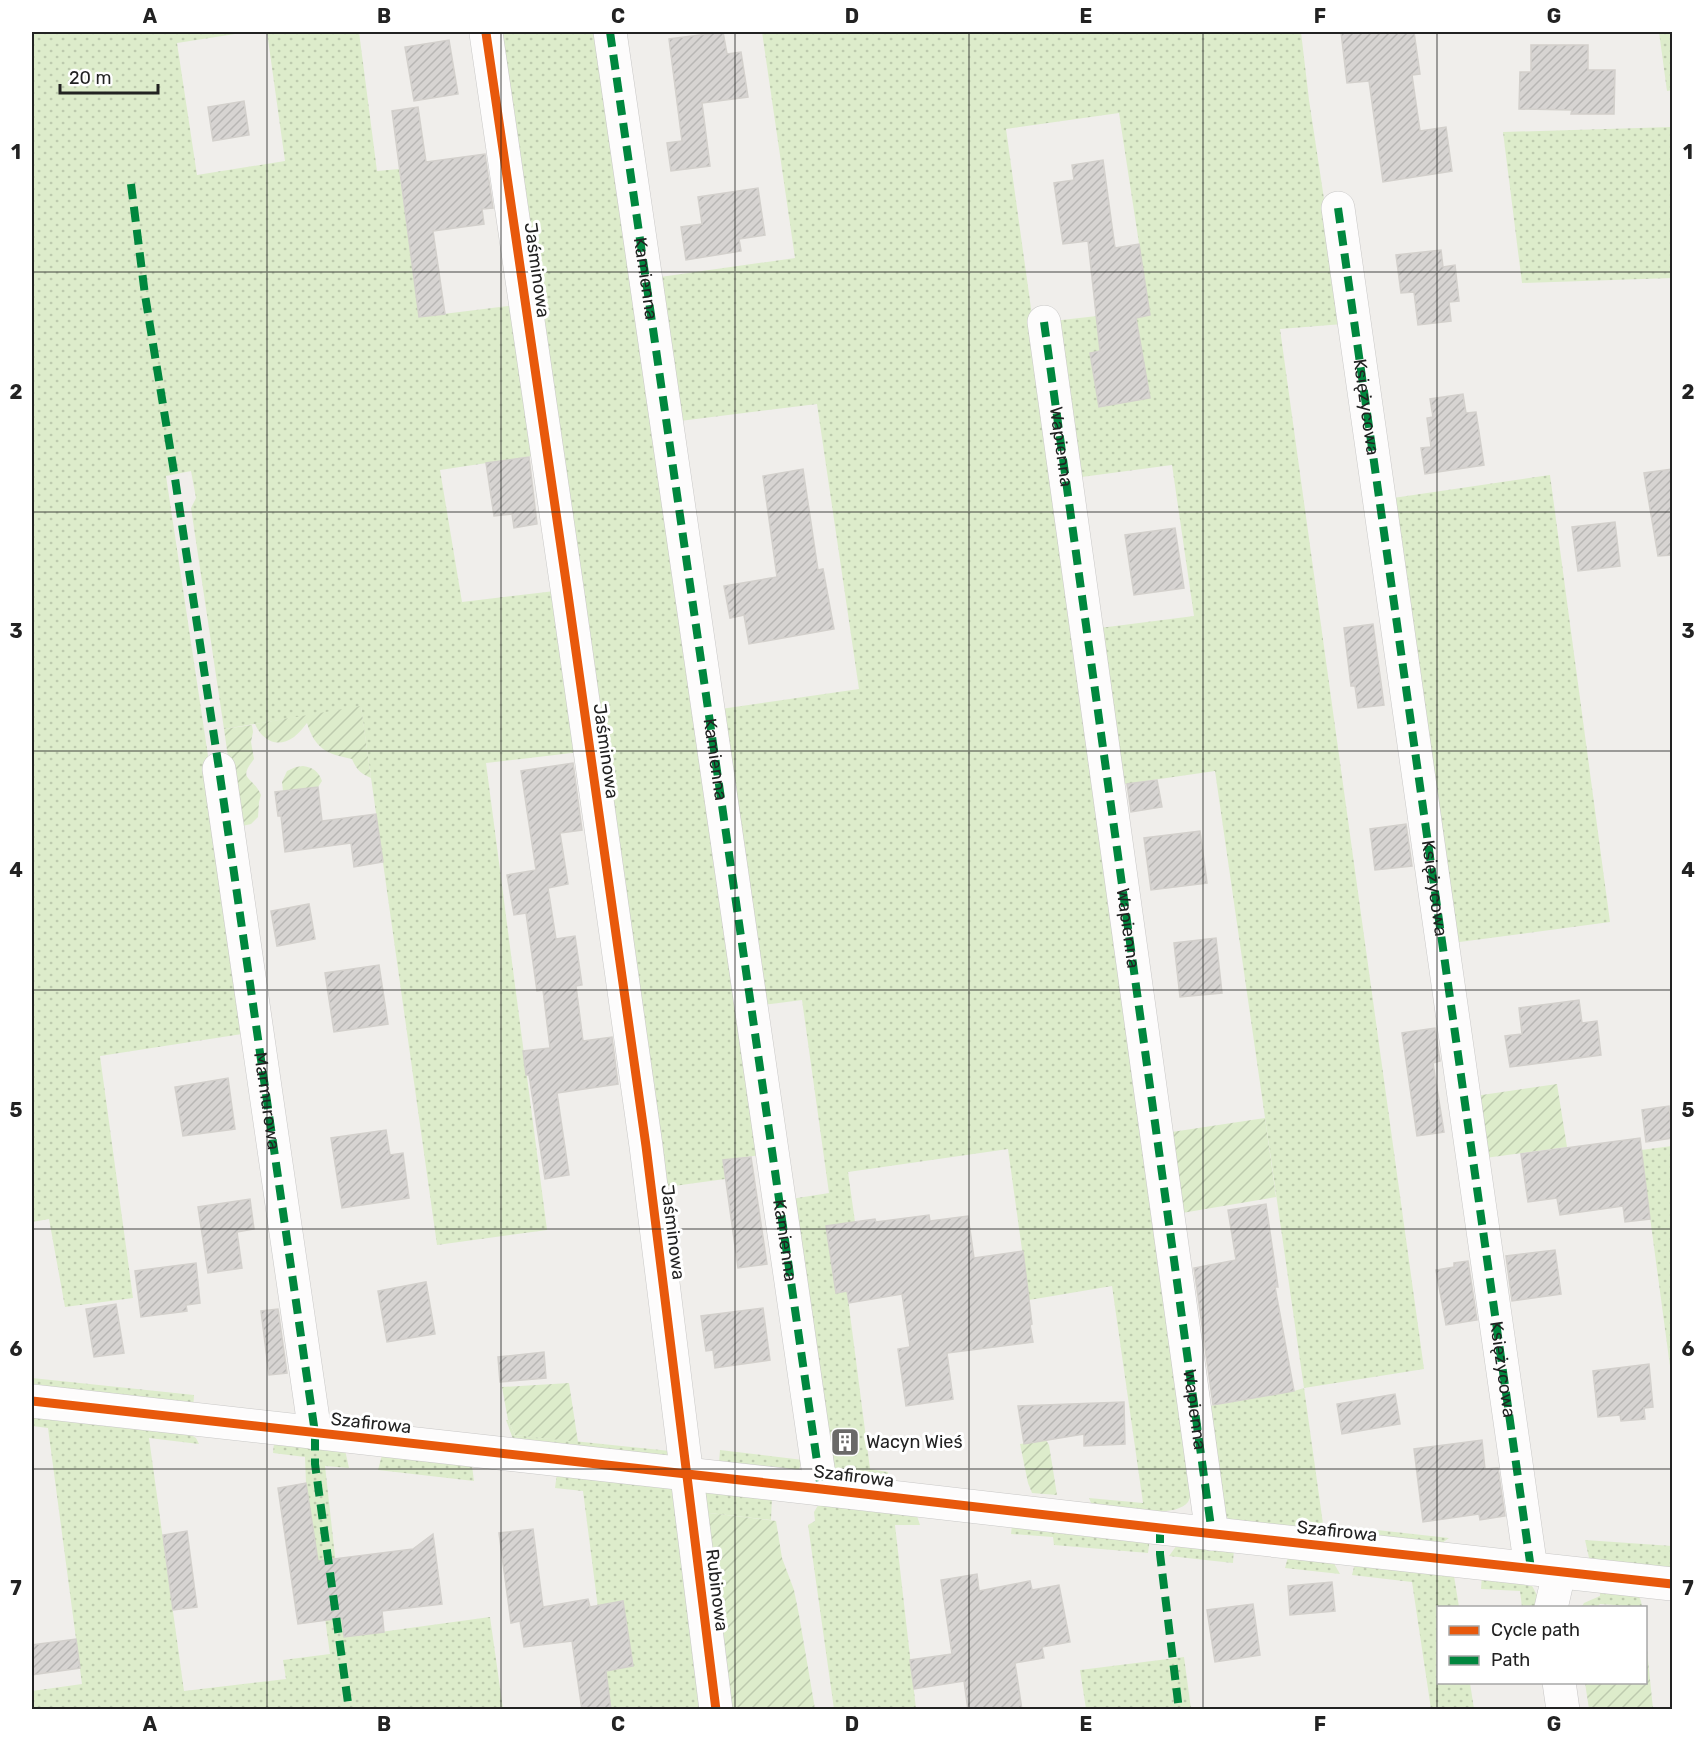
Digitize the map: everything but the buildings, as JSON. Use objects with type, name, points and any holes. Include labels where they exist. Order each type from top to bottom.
[{"type":"street","name":"Kamienna","points":[[610,32],[821,1488]]},
{"type":"street","name":"Jaśminowa","points":[[486,33],[646,1146],[686,1474]]},
{"type":"street","name":"Księżycowa","points":[[1338,208],[1544,1570],[1556,1586],[1551,1606]]},
{"type":"street","name":"Wapienna","points":[[1044,322],[1212,1534]]},
{"type":"street","name":"Marmurowa","points":[[219,769],[315,1433]]},
{"type":"street","name":"Szafirowa","points":[[32,1401],[1672,1584]]},
{"type":"street","name":"Rubinowa","points":[[686,1474],[716,1710]]},
{"type":"street","points":[[1559,1684],[1563,1710]]},
{"type":"green space","points":[[32,32],[248,32],[177,43],[197,175],[285,161],[267,32],[359,32],[377,171],[399,169],[419,317],[515,305],[533,456],[440,470],[462,602],[555,591],[580,752],[486,763],[547,1230],[437,1245],[361,707],[224,729],[191,508],[196,498],[191,471],[166,476],[210,769],[242,1034],[100,1056],[133,1298],[65,1307],[49,1219],[32,1222]]},
{"type":"green space","points":[[495,32],[598,32],[761,1155],[724,1160],[725,1179],[659,1188]]},
{"type":"green space","points":[[762,32],[1301,32],[1343,324],[1280,329],[1424,1369],[1304,1388],[1215,771],[1118,785],[1193,1488],[1188,1502],[1180,1508],[1169,1511],[1142,1511],[1091,1503],[1089,1498],[1143,1503],[1112,1286],[1029,1300],[1008,1149],[848,1172],[855,1222],[827,1226],[837,1293],[847,1291],[870,1469],[888,1472],[889,1482],[842,1476],[833,1472],[791,1199],[829,1193],[802,1000],[763,1005],[721,709],[859,689],[817,404],[680,421],[660,277],[795,258]],"holes":[[[1119,113],[1150,315],[1098,324],[1097,316],[1053,321],[1074,478],[1172,465],[1194,616],[1076,631],[1006,129]]]},
{"type":"green space","points":[[1659,32],[1672,32],[1672,90],[1667,91]]},
{"type":"green space","points":[[1672,127],[1672,278],[1522,283],[1503,132]]},
{"type":"green space","points":[[1550,475],[1610,922],[1452,943],[1393,498]]},
{"type":"green space","points":[[361,706],[371,778],[359,771],[352,759],[323,749],[314,739],[307,723],[294,737],[282,742],[266,738],[255,724]]},
{"type":"green space","points":[[252,725],[251,742],[254,759],[246,775],[261,795],[258,817],[251,824],[238,827],[224,729]]},
{"type":"green space","points":[[303,766],[313,769],[319,775],[322,781],[318,787],[283,791],[282,782],[287,771]]},
{"type":"green space","points":[[1557,1084],[1567,1147],[1485,1158],[1475,1096]]},
{"type":"green space","points":[[1265,1118],[1276,1197],[1176,1214],[1165,1133]]},
{"type":"green space","points":[[1672,1146],[1672,1381],[1641,1150]]},
{"type":"green space","points":[[32,1378],[194,1395],[193,1410],[32,1390]]},
{"type":"green space","points":[[569,1383],[578,1442],[515,1435],[508,1420],[502,1387]]},
{"type":"green space","points":[[1304,1388],[1323,1524],[1449,1538],[1442,1543],[1230,1520],[1222,1513],[1204,1407]]},
{"type":"green space","points":[[32,1417],[188,1433],[196,1438],[199,1444],[149,1438],[184,1691],[286,1679],[283,1660],[330,1654],[306,1483],[305,1457],[273,1453],[274,1443],[345,1450],[349,1468],[325,1466],[344,1637],[490,1617],[503,1709],[32,1710],[32,1691],[82,1684],[48,1428],[32,1426]]},
{"type":"green space","points":[[506,1420],[515,1435],[670,1451],[663,1457],[513,1439]]},
{"type":"green space","points":[[1046,1440],[1049,1445],[1057,1495],[1032,1493],[1020,1444]]},
{"type":"green space","points":[[720,1450],[803,1460],[799,1469],[790,1471],[719,1463]]},
{"type":"green space","points":[[382,1455],[472,1466],[474,1481],[378,1470]]},
{"type":"green space","points":[[557,1473],[667,1486],[675,1492],[707,1709],[611,1709],[583,1491],[555,1488]]},
{"type":"green space","points":[[703,1489],[772,1497],[771,1520],[701,1512]]},
{"type":"green space","points":[[820,1502],[917,1516],[920,1525],[895,1525],[916,1709],[834,1709],[808,1525],[815,1521],[814,1512]]},
{"type":"green space","points":[[701,1512],[776,1521],[782,1558],[794,1590],[815,1709],[728,1709]]},
{"type":"green space","points":[[1012,1525],[1150,1538],[1148,1553],[1054,1545],[1053,1537],[1011,1534]]},
{"type":"green space","points":[[1585,1540],[1672,1546],[1672,1570],[1590,1562]]},
{"type":"green space","points":[[1177,1545],[1234,1548],[1233,1563],[1169,1556]]},
{"type":"green space","points":[[1288,1557],[1332,1560],[1340,1574],[1285,1568]]},
{"type":"green space","points":[[1361,1563],[1454,1576],[1459,1606],[1437,1606],[1437,1684],[1470,1684],[1474,1709],[1431,1709],[1412,1582],[1352,1575],[1354,1567]]},
{"type":"green space","points":[[1482,1574],[1531,1584],[1537,1595],[1539,1606],[1522,1606],[1520,1591],[1481,1589]]},
{"type":"green space","points":[[1600,1589],[1637,1592],[1642,1606],[1600,1604],[1582,1606],[1600,1596]]},
{"type":"green space","points":[[1647,1650],[1653,1709],[1589,1709],[1585,1684],[1647,1684]]},
{"type":"green space","points":[[1184,1657],[1191,1709],[1086,1709],[1080,1670]]},
{"type":"marked path","points":[[610,32],[821,1489]]},
{"type":"marked path","points":[[131,184],[145,295],[219,769],[315,1433],[315,1464],[349,1710]]},
{"type":"marked path","points":[[1338,208],[1531,1569]]},
{"type":"marked path","points":[[1044,322],[1212,1534]]},
{"type":"marked path","points":[[1160,1528],[1160,1554],[1179,1710]]},
{"type":"cycle path","points":[[486,33],[646,1146],[716,1710]]},
{"type":"cycle path","points":[[32,1401],[1672,1584]]},
{"type":"place","name":"Wacyn Wieś","points":[[845,1442]]}]
